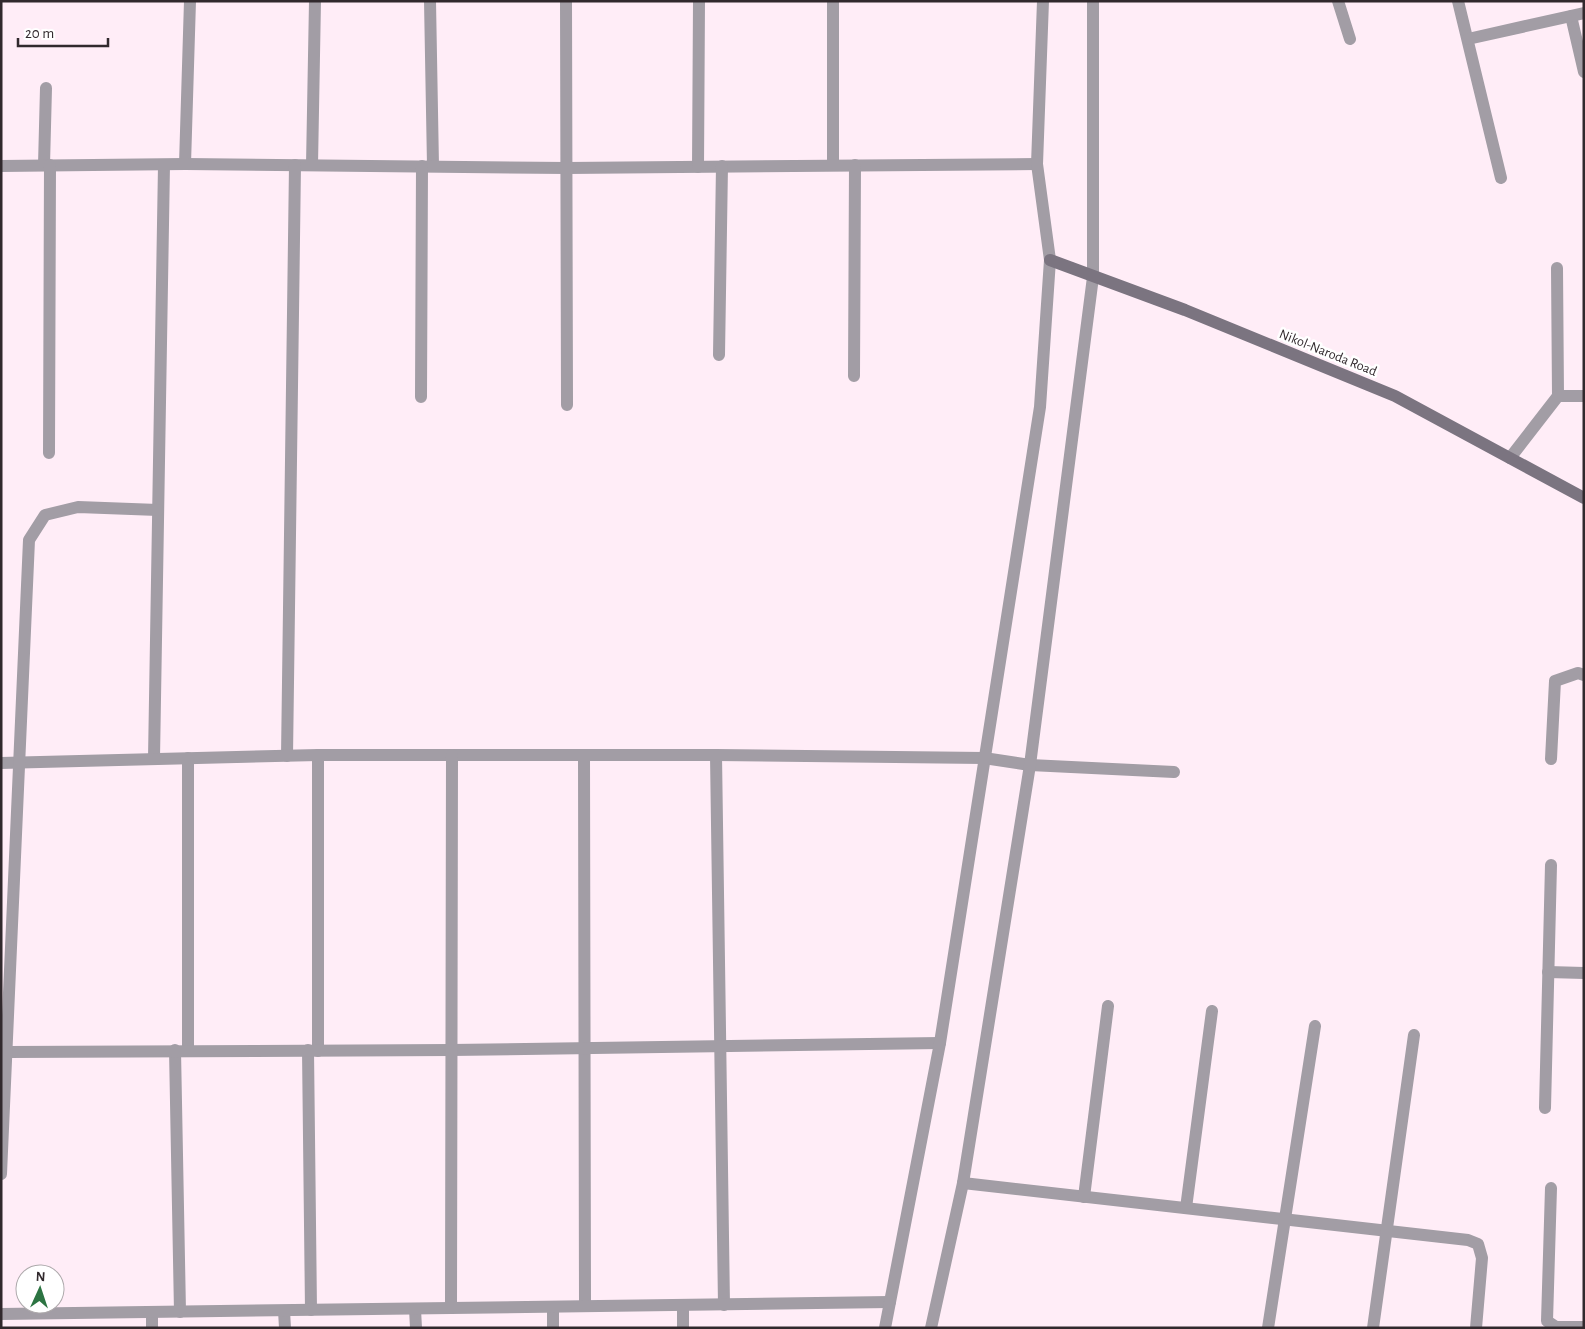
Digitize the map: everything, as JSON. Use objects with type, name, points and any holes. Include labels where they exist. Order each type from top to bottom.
[{"type":"main road","name":"Nikol-Naroda Road","points":[[1050,260],[1186,310],[1395,396],[1584,498]]},
{"type":"street","points":[[185,164],[190,1]]},
{"type":"street","points":[[312,165],[315,1]]},
{"type":"street","points":[[421,397],[430,1]]},
{"type":"street","points":[[566,1],[567,405]]},
{"type":"street","points":[[698,167],[699,1]]},
{"type":"street","points":[[833,1],[834,165]]},
{"type":"street","points":[[885,1328],[940,1043],[1040,408],[1050,260],[1036,164],[1043,1]]},
{"type":"street","points":[[931,1328],[963,1183],[1030,765],[1093,277],[1092,1]]},
{"type":"street","points":[[1338,1],[1350,39]]},
{"type":"street","points":[[1458,1],[1501,178]]},
{"type":"street","points":[[1468,39],[1584,13]]},
{"type":"street","points":[[1571,16],[1584,72]]},
{"type":"street","points":[[46,88],[49,453]]},
{"type":"street","points":[[1,166],[185,164],[567,168],[1036,164]]},
{"type":"street","points":[[154,758],[164,165]]},
{"type":"street","points":[[287,756],[295,165]]},
{"type":"street","points":[[854,376],[855,165]]},
{"type":"street","points":[[719,355],[722,166]]},
{"type":"street","points":[[1510,458],[1558,396],[1557,268]]},
{"type":"street","points":[[1558,396],[1584,396]]},
{"type":"street","points":[[1,1174],[29,540],[45,515],[78,507],[158,510]]},
{"type":"street","points":[[1551,759],[1555,681],[1578,673],[1584,674]]},
{"type":"street","points":[[311,1310],[318,755]]},
{"type":"street","points":[[1,763],[318,755],[716,755],[984,758],[1030,765],[1174,772]]},
{"type":"street","points":[[450,1308],[452,755]]},
{"type":"street","points":[[584,755],[586,1306]]},
{"type":"street","points":[[716,755],[724,1304]]},
{"type":"street","points":[[188,758],[188,1050]]},
{"type":"street","points":[[1545,1108],[1551,865]]},
{"type":"street","points":[[1548,972],[1584,973]]},
{"type":"street","points":[[1084,1197],[1108,1006]]},
{"type":"street","points":[[1186,1208],[1212,1011]]},
{"type":"street","points":[[1268,1328],[1315,1026]]},
{"type":"street","points":[[1373,1328],[1414,1035]]},
{"type":"street","points":[[7,1052],[586,1049],[940,1043]]},
{"type":"street","points":[[175,1050],[180,1312]]},
{"type":"street","points":[[963,1183],[1468,1240],[1478,1244],[1482,1258],[1476,1328]]},
{"type":"street","points":[[1551,1188],[1547,1321],[1556,1327],[1584,1328]]},
{"type":"street","points":[[1,1314],[890,1302]]},
{"type":"street","points":[[683,1305],[683,1328]]},
{"type":"street","points":[[552,1307],[553,1328]]},
{"type":"street","points":[[415,1309],[416,1328]]},
{"type":"street","points":[[284,1310],[285,1328]]},
{"type":"street","points":[[152,1312],[152,1328]]}]
